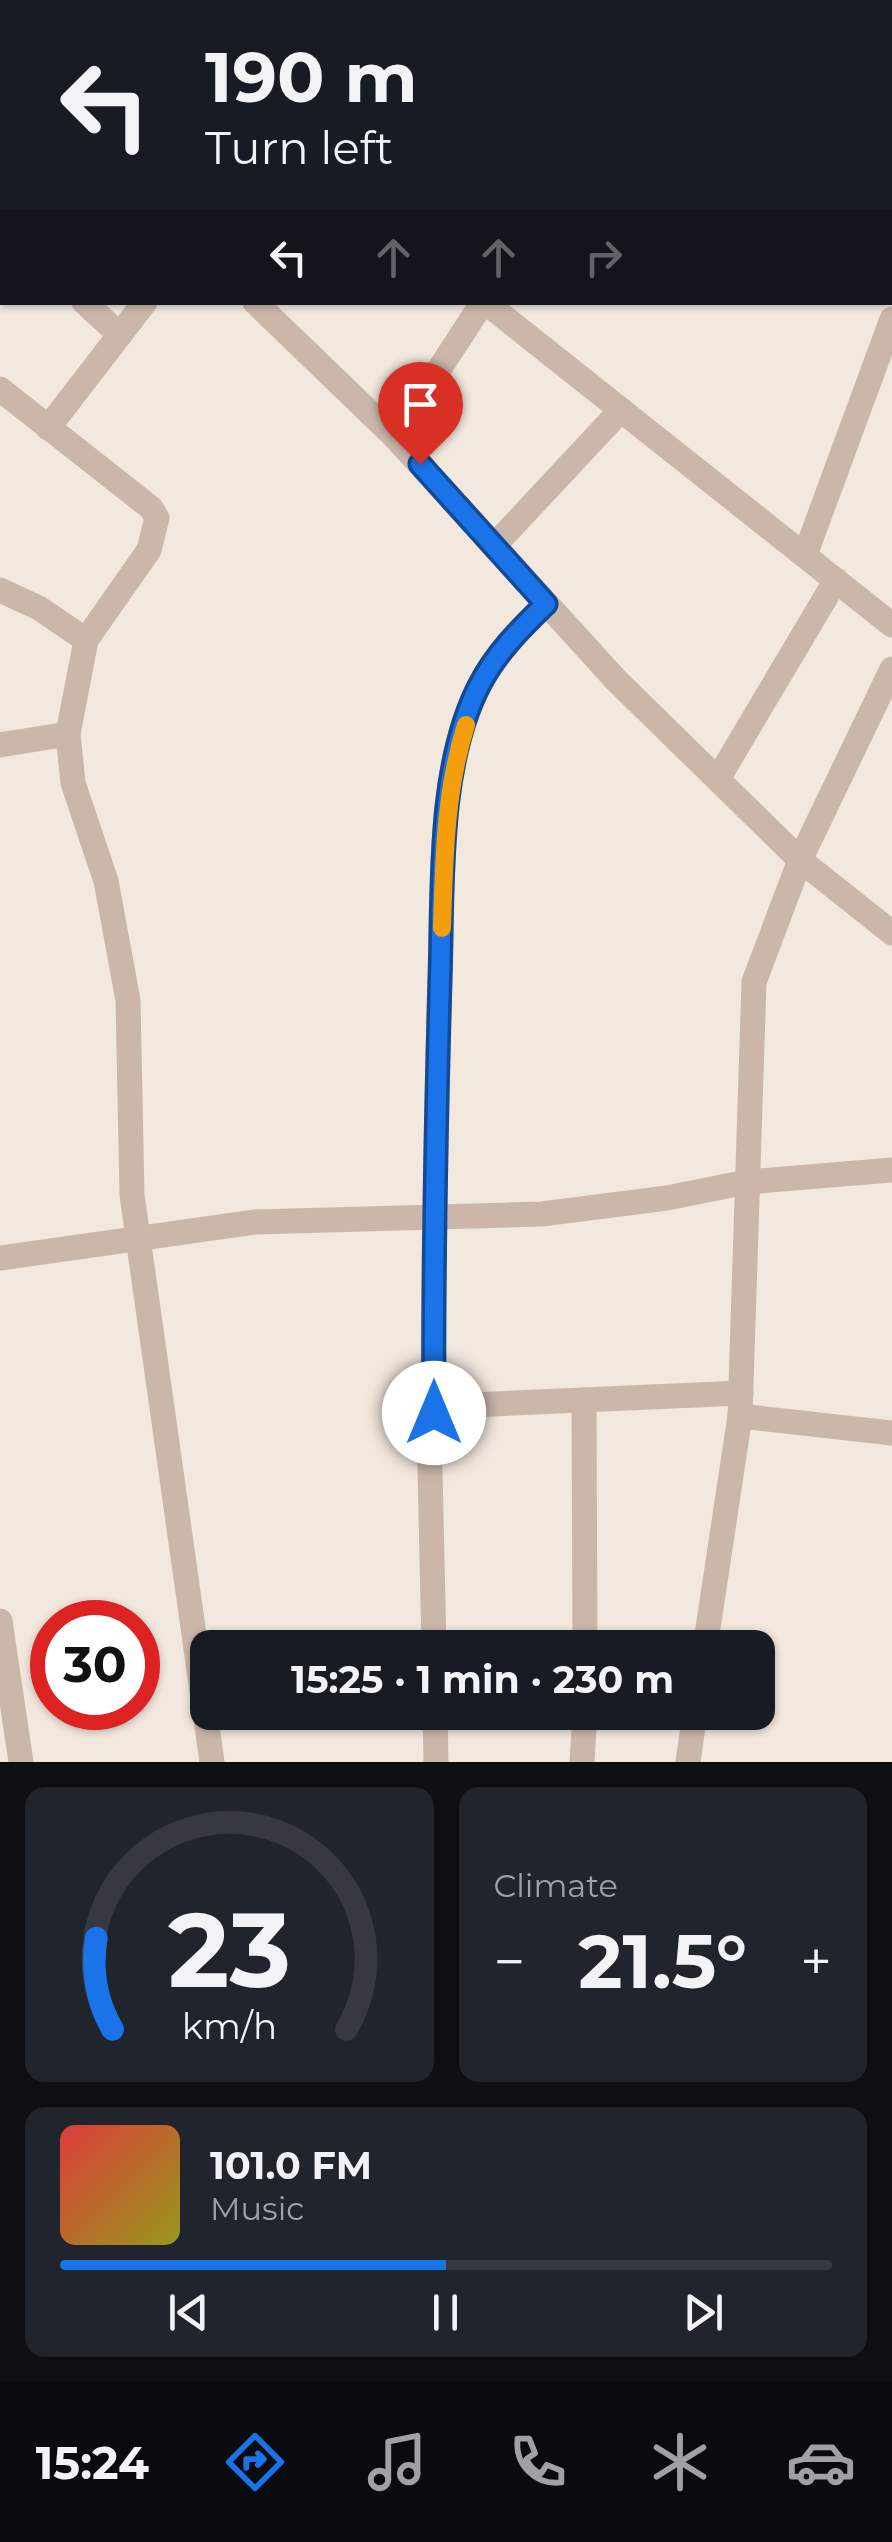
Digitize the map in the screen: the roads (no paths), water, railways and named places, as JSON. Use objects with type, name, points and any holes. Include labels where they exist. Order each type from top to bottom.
[{"type":"street","points":[[87,305],[120,335]]},
{"type":"street","points":[[48,428],[144,305]]},
{"type":"street","points":[[258,305],[395,437],[616,680],[800,860],[892,934]]},
{"type":"street","points":[[395,437],[482,305]]},
{"type":"street","points":[[488,305],[892,625]]},
{"type":"street","points":[[805,555],[892,320]]},
{"type":"street","points":[[0,389],[151,508],[157,518],[148,550],[86,640],[68,734],[73,783],[106,881],[128,1000],[137,1235],[212,1762]]},
{"type":"street","points":[[494,546],[621,410]]},
{"type":"street","points":[[719,777],[836,580]]},
{"type":"street","points":[[0,590],[39,608],[86,640]]},
{"type":"street","points":[[434,1630],[432,1217],[445,837],[457,754],[478,688],[506,643],[546,604]]},
{"type":"street","points":[[708,1630],[741,1404],[754,982],[800,860],[892,669]]},
{"type":"street","points":[[0,745],[68,734]]},
{"type":"street","points":[[0,1258],[137,1235],[255,1222],[542,1214],[667,1198],[747,1182],[892,1170]]},
{"type":"street","points":[[434,1413],[446,1406],[584,1400],[741,1404],[892,1432]]},
{"type":"street","points":[[584,1400],[585,1630]]},
{"type":"street","points":[[0,1621],[21,1762]]},
{"type":"street","points":[[435,1730],[436,1762]]},
{"type":"street","points":[[582,1762],[584,1730]]},
{"type":"street","points":[[688,1762],[692,1730]]}]
